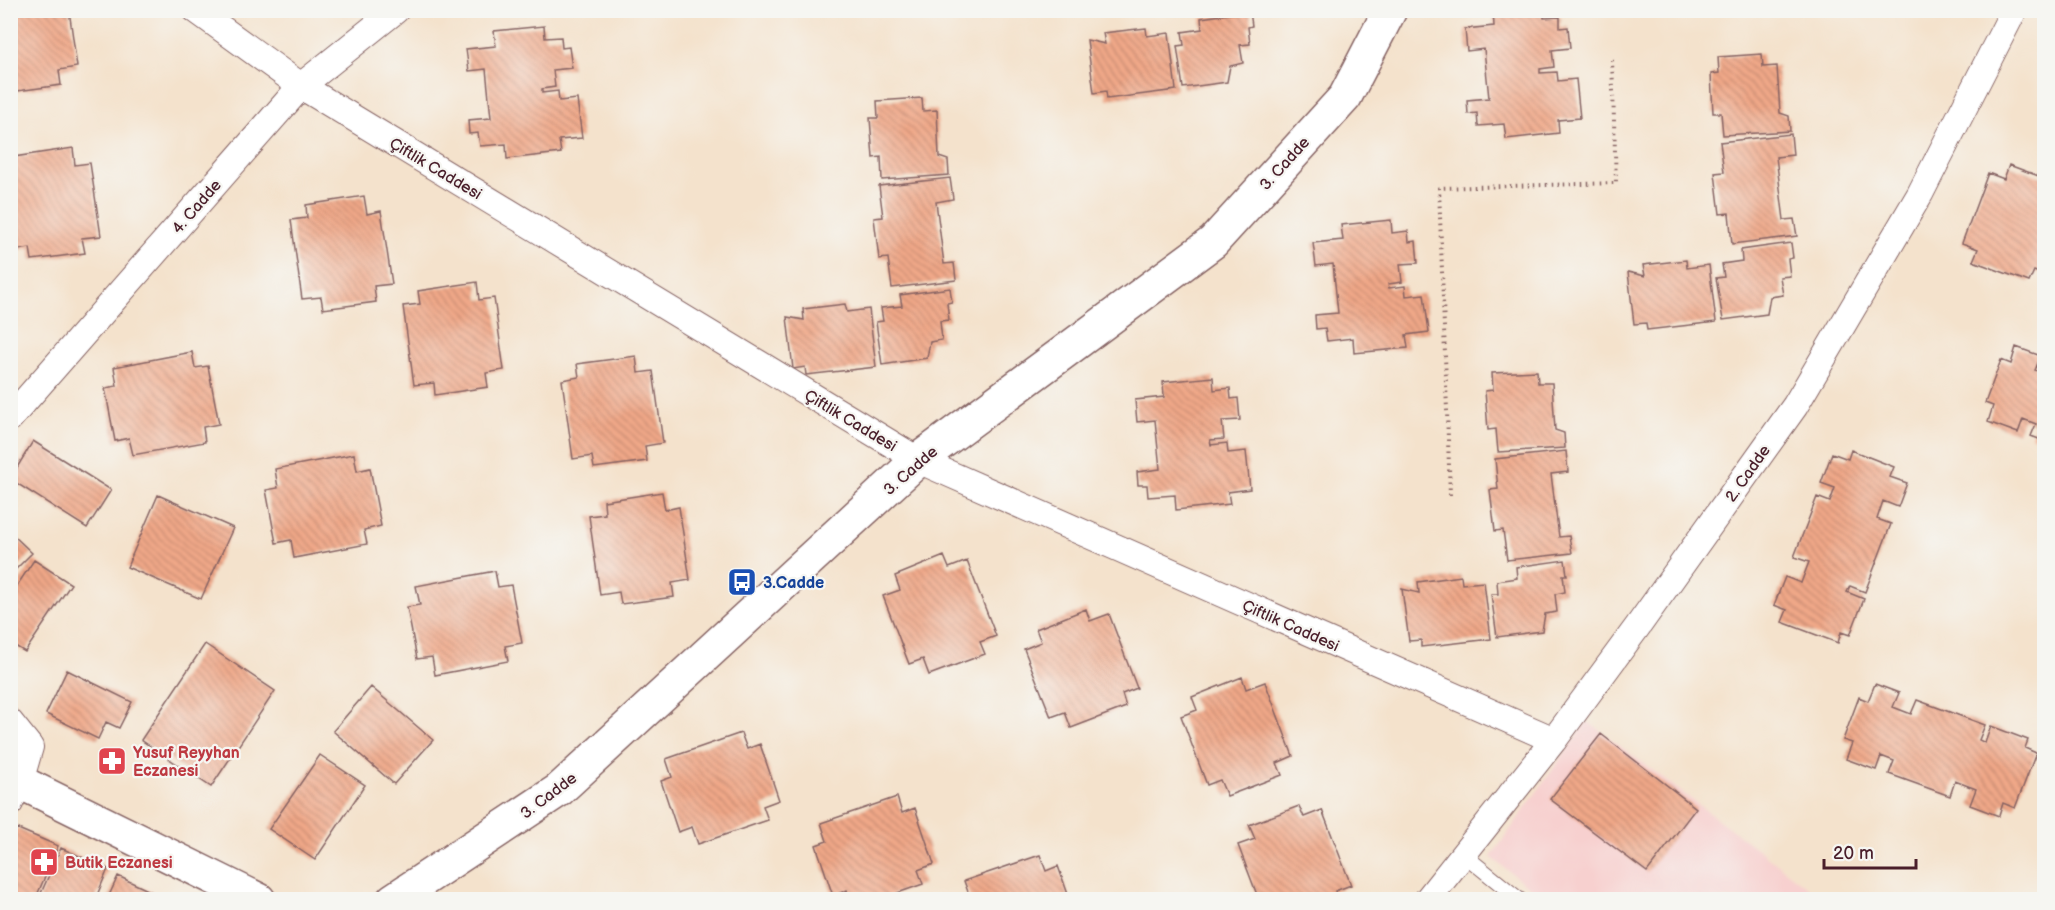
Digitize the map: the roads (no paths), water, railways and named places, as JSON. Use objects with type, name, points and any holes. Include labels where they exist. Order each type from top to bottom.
[{"type":"street","name":"Çiftlik Caddesi","points":[[196,10],[301,86],[918,460],[1554,740]]},
{"type":"street","name":"4. Cadde","points":[[10,418],[301,86],[396,10]]},
{"type":"street","name":"3. Cadde","points":[[393,900],[559,790],[918,460],[1213,242],[1345,97],[1390,10]]},
{"type":"street","name":"2. Cadde","points":[[1427,900],[1554,740],[1795,406],[1920,194],[2014,10]]},
{"type":"street","points":[[10,722],[30,747],[14,788],[259,900]]},
{"type":"lane","points":[[1463,854],[1520,900]]},
{"type":"place","name":"3.Cadde","points":[[742,582]]},
{"type":"place","name":"Yusuf Reyyhan Eczanesi","points":[[112,761]]},
{"type":"place","name":"Butik Eczanesi","points":[[44,862]]}]
